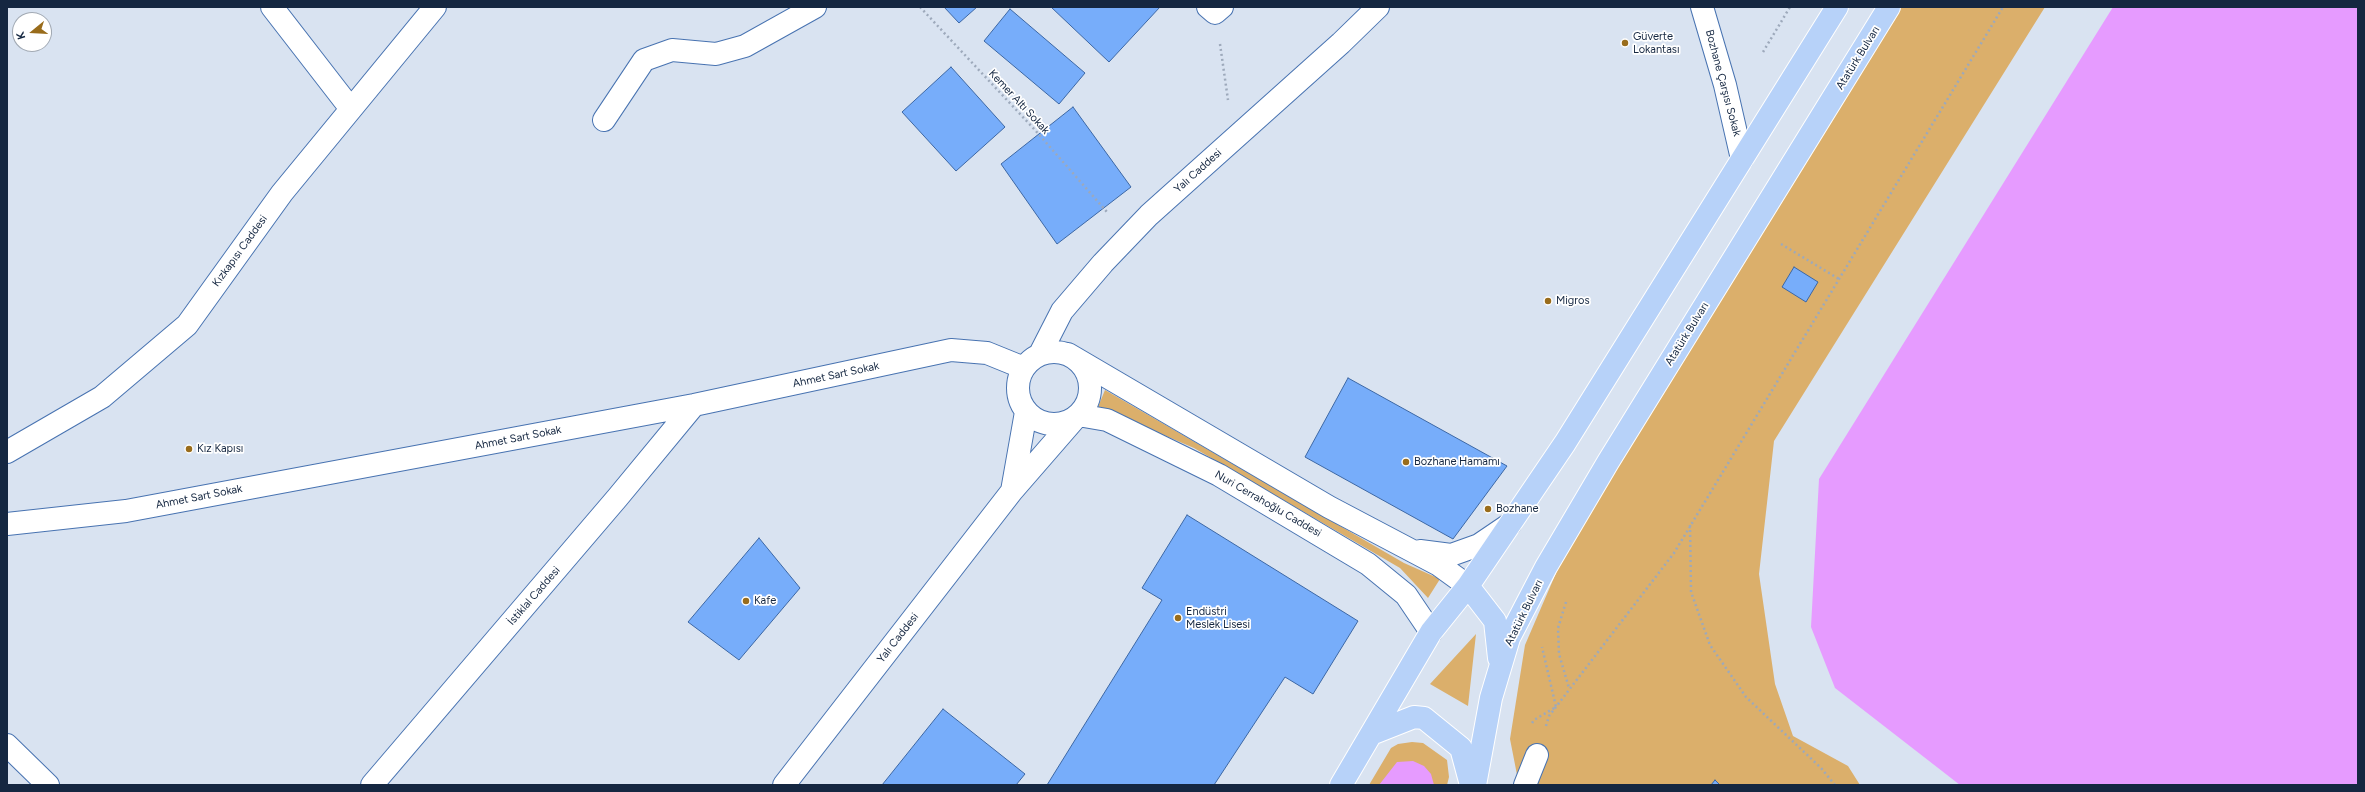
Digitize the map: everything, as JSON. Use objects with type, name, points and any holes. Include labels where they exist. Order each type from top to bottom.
[{"type":"main road","points":[[1341,785],[1431,632],[1468,586],[1565,443],[1837,7]]},
{"type":"main road","name":"Atatürk Bulvarı","points":[[1475,785],[1491,698],[1509,638],[1550,560],[1608,462],[1889,7]]},
{"type":"main road","name":"Atatürk Bulvarı","points":[[1468,586],[1496,621],[1500,668]]},
{"type":"main road","points":[[1371,734],[1414,717],[1424,718],[1460,748],[1471,785]]},
{"type":"street","points":[[272,7],[351,110]]},
{"type":"street","name":"Kızkapısı Caddesi","points":[[7,452],[102,397],[187,325],[282,193],[435,7]]},
{"type":"street","points":[[604,120],[644,60],[672,50],[716,54],[745,46],[815,7]]},
{"type":"street","name":"Yalı Caddesi","points":[[1040,354],[1062,311],[1103,262],[1149,215],[1378,7]]},
{"type":"street","name":"Bozhane Çarşısı Sokak","points":[[1702,7],[1725,85],[1742,159]]},
{"type":"street","name":"Ahmet Sart Sokak","points":[[7,524],[126,511],[694,405],[951,350],[987,353],[1024,368]]},
{"type":"street","points":[[1078,415],[1068,421],[1058,424],[1046,423],[1036,419],[1026,412],[1020,402],[1018,390],[1019,379],[1024,368],[1031,360],[1040,354],[1051,352],[1068,354],[1329,507],[1411,550],[1468,586]]},
{"type":"street","points":[[1012,491],[1085,407],[1089,396],[1090,385],[1081,364],[1068,354]]},
{"type":"street","name":"İstiklal Caddesi","points":[[372,785],[694,405]]},
{"type":"street","points":[[1012,491],[1026,412]]},
{"type":"street","name":"Nuri Cerrahoğlu Caddesi","points":[[1078,415],[1107,420],[1219,475],[1362,560],[1406,595],[1431,632]]},
{"type":"street","name":"Yalı Caddesi","points":[[784,785],[1012,491]]},
{"type":"street","points":[[1411,550],[1451,554],[1479,545],[1510,524]]},
{"type":"street","points":[[7,745],[48,785]]},
{"type":"street","points":[[1525,785],[1537,756]]},
{"type":"path","name":"Kemer Altı Sokak","points":[[920,7],[1035,130],[1105,210]]},
{"type":"path","points":[[1763,52],[1790,7]]},
{"type":"path","points":[[1537,756],[1549,716],[1674,552],[2003,7]]},
{"type":"path","points":[[1215,9],[1234,138]]},
{"type":"path","points":[[1778,242],[1839,279]]},
{"type":"path","points":[[1690,525],[1691,592],[1710,645],[1746,697],[1821,768],[1836,785]]},
{"type":"shaded area","points":[[1894,7],[2045,7],[1774,441],[1759,574],[1775,684],[1793,736],[1848,766],[1860,785],[1519,785],[1510,739],[1525,645],[1569,543]]},
{"type":"shaded area","points":[[2113,7],[2358,7],[2358,785],[1960,785],[1835,688],[1811,627],[1819,479]]},
{"type":"shaded area","points":[[1105,390],[1404,563],[1440,579],[1428,598],[1400,568],[1194,448],[1098,407]]},
{"type":"shaded area","points":[[1476,634],[1468,706],[1430,684]]},
{"type":"shaded area","points":[[1412,742],[1423,743],[1447,760],[1449,777],[1447,785],[1369,785],[1391,748],[1398,744]]},
{"type":"shaded area","points":[[1413,761],[1424,766],[1431,774],[1434,785],[1379,785],[1397,762]]},
{"type":"building","points":[[944,7],[977,7],[959,23]]},
{"type":"building","points":[[1051,7],[1160,7],[1109,62]]},
{"type":"building","points":[[1010,9],[1085,73],[1059,104],[984,41]]},
{"type":"building","points":[[951,67],[1005,127],[956,171],[902,112]]},
{"type":"building","points":[[1073,107],[1131,187],[1057,244],[1001,164]]},
{"type":"building","points":[[1794,267],[1818,282],[1806,302],[1782,287]]},
{"type":"building","name":"Bozhane Hamamı","points":[[1348,378],[1507,466],[1453,539],[1305,457]]},
{"type":"building","points":[[1187,515],[1358,621],[1313,694],[1285,677],[1214,785],[1047,785],[1162,600],[1142,588]]},
{"type":"building","points":[[759,538],[800,588],[739,660],[688,622]]},
{"type":"building","points":[[943,709],[1025,774],[1016,785],[882,785]]},
{"type":"building","points":[[1715,780],[1720,785],[1711,785]]},
{"type":"place","name":"Güverte Lokantası","points":[[1625,43]]},
{"type":"place","name":"Migros","points":[[1548,301]]},
{"type":"place","name":"Kız Kapısı","points":[[189,449]]},
{"type":"place","name":"Bozhane Hamamı","points":[[1406,462]]},
{"type":"place","name":"Bozhane","points":[[1488,509]]},
{"type":"place","name":"Kafe","points":[[746,601]]},
{"type":"place","name":"Endüstri Meslek Lisesi","points":[[1178,618]]}]
